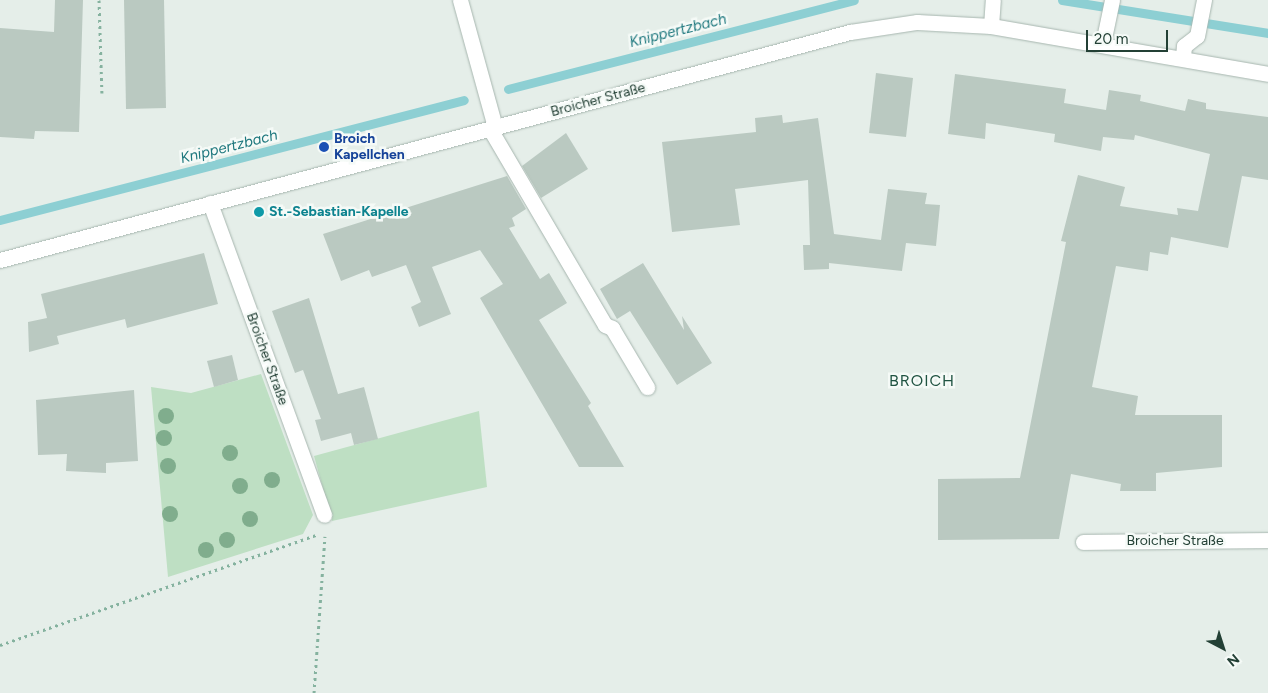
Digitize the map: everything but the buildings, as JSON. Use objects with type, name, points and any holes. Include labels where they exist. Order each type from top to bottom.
[{"type":"street","points":[[460,0],[492,128],[600,317],[647,387]]},
{"type":"street","points":[[991,26],[993,0]]},
{"type":"street","points":[[1104,43],[1112,0]]},
{"type":"street","points":[[1183,57],[1184,46],[1197,36],[1204,1]]},
{"type":"street","name":"Broicher Straße","points":[[0,260],[850,32],[917,22],[991,26],[1104,43],[1268,74]]},
{"type":"street","name":"Broicher Straße","points":[[210,203],[324,515]]},
{"type":"street","name":"Broicher Straße","points":[[1083,542],[1268,540]]},
{"type":"path","points":[[99,0],[102,92]]},
{"type":"path","points":[[0,645],[325,532],[314,693]]},
{"type":"green space","points":[[261,374],[313,515],[303,534],[168,577],[151,387],[191,393]]},
{"type":"green space","points":[[479,411],[487,487],[332,521],[314,456]]},
{"type":"waterway","name":"Knippertzbach","points":[[508,89],[854,0]]},
{"type":"waterway","name":"Knippertzbach","points":[[1062,0],[1268,33]]},
{"type":"waterway","name":"Knippertzbach","points":[[0,220],[464,100]]},
{"type":"place","name":"Broich Kapellchen","points":[[324,147]]},
{"type":"place","name":"St.-Sebastian-Kapelle","points":[[259,212]]},
{"type":"district","name":"BROICH","points":[[922,381]]}]
